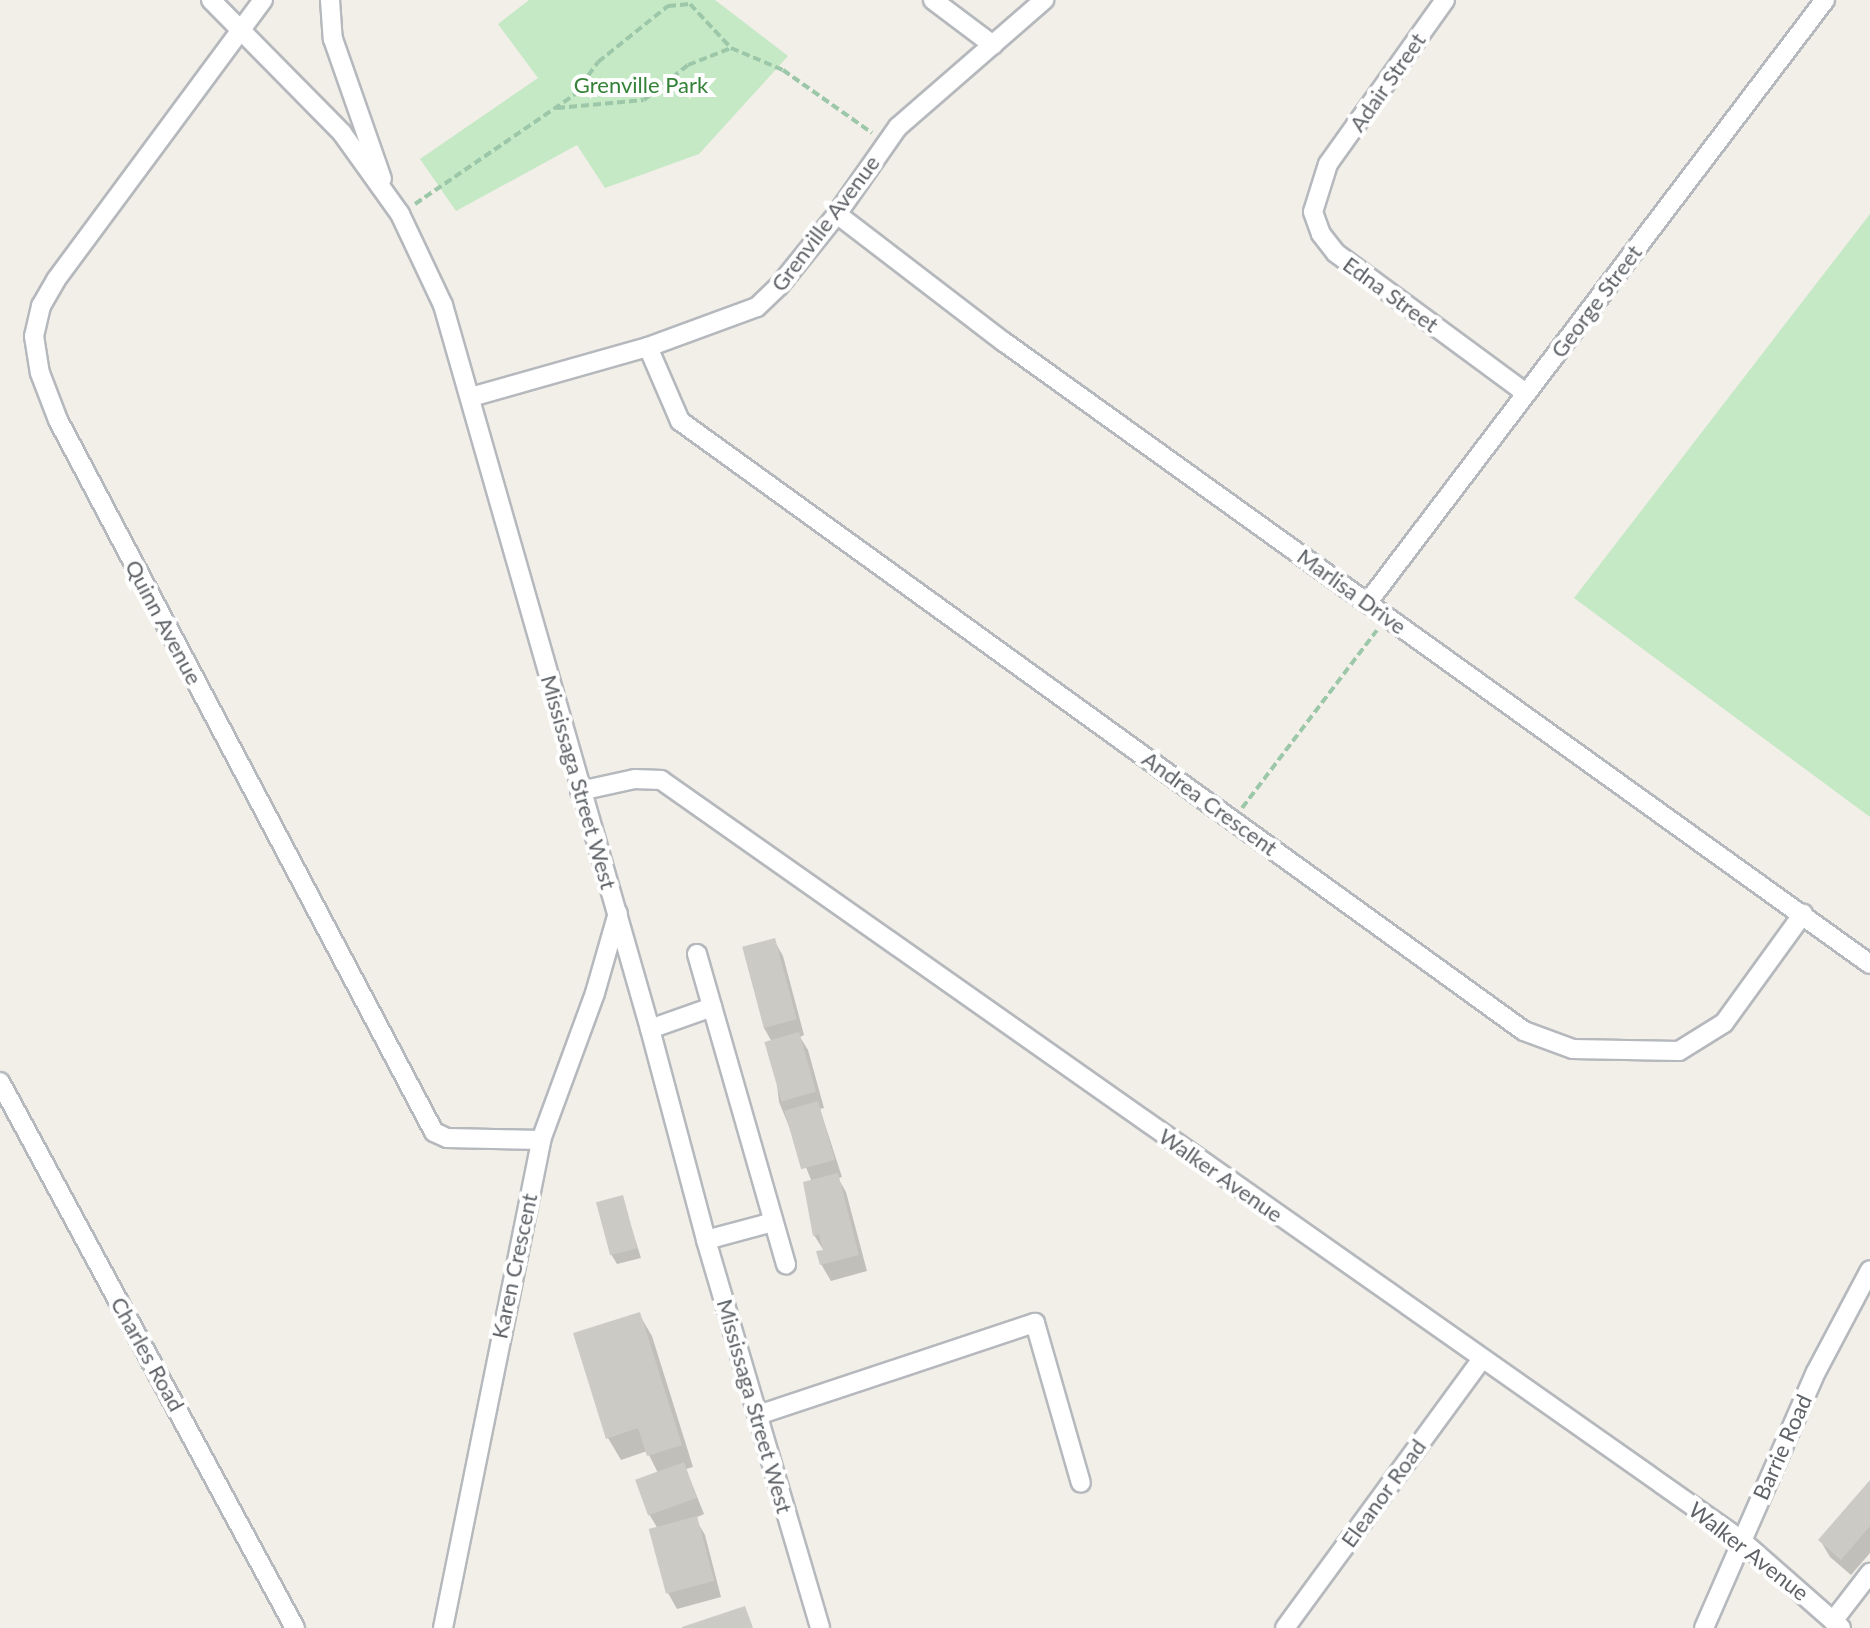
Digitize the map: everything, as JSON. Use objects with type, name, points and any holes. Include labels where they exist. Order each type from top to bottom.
[{"type":"street","name":"Mississaga Street West","points":[[211,0],[240,33],[342,133],[395,207],[443,305],[580,791],[618,913],[706,1240],[820,1628]]},
{"type":"street","points":[[240,33],[263,0]]},
{"type":"street","points":[[330,0],[330,25],[342,68],[395,207]]},
{"type":"street","points":[[933,0],[993,45]]},
{"type":"street","name":"Grenville Avenue","points":[[471,397],[648,347],[757,307],[779,286],[837,214],[898,127],[1044,0]]},
{"type":"street","name":"Adair Street","points":[[1328,164],[1445,0]]},
{"type":"street","name":"George Street","points":[[1368,602],[1825,0]]},
{"type":"street","name":"Quinn Avenue","points":[[240,33],[56,280],[41,306],[34,336],[40,373],[58,420],[434,1132],[447,1138],[541,1140]]},
{"type":"street","name":"Edna Street","points":[[1328,164],[1313,212],[1321,234],[1336,253],[1526,393]]},
{"type":"street","name":"Marlisa Drive","points":[[837,214],[1004,342],[1870,964]]},
{"type":"street","name":"Andrea Crescent","points":[[648,347],[680,421],[1524,1031],[1573,1049],[1679,1051],[1724,1023],[1803,914]]},
{"type":"street","name":"Walker Avenue","points":[[580,791],[635,779],[661,780],[1741,1540],[1837,1624]]},
{"type":"street","name":"Karen Crescent","points":[[443,1628],[541,1140],[595,993],[618,913]]},
{"type":"street","points":[[697,954],[786,1265]]},
{"type":"street","points":[[650,1029],[712,1007]]},
{"type":"street","name":"Charles Road","points":[[0,1082],[295,1628]]},
{"type":"street","points":[[706,1240],[773,1222]]},
{"type":"street","name":"Barrie Road","points":[[1704,1628],[1816,1372],[1870,1270]]},
{"type":"street","points":[[758,1415],[1035,1323],[1081,1483]]},
{"type":"street","name":"Eleanor Road","points":[[1285,1628],[1482,1359]]},
{"type":"street","points":[[1837,1624],[1870,1573]]},
{"type":"path","points":[[395,207],[574,95],[598,62],[668,6],[690,4],[731,48],[783,70],[885,143]]},
{"type":"path","points":[[555,108],[644,100],[688,65],[731,48]]},
{"type":"path","points":[[1233,819],[1387,616]]},
{"type":"green space","name":"Grenville Park","points":[[529,0],[715,0],[788,56],[699,154],[605,188],[577,145],[456,211],[420,159],[538,78],[498,24]]},
{"type":"green space","points":[[1870,214],[1870,817],[1574,598]]},
{"type":"building","points":[[775,938],[797,1019],[764,1028],[742,947]]},
{"type":"building","points":[[799,1032],[816,1092],[781,1102],[764,1042]]},
{"type":"building","points":[[818,1101],[835,1160],[801,1169],[784,1111]]},
{"type":"building","points":[[838,1173],[859,1255],[820,1265],[816,1251],[823,1250],[819,1234],[813,1236],[803,1182]]},
{"type":"building","points":[[623,1195],[637,1248],[610,1255],[596,1202]]},
{"type":"building","points":[[640,1312],[682,1445],[647,1456],[638,1428],[606,1439],[573,1333]]},
{"type":"building","points":[[684,1462],[697,1498],[648,1515],[635,1480]]},
{"type":"building","points":[[1870,1480],[1870,1526],[1841,1560],[1818,1540]]},
{"type":"building","points":[[697,1516],[714,1581],[666,1594],[649,1529]]},
{"type":"building","points":[[745,1606],[753,1628],[682,1628],[682,1627]]}]
